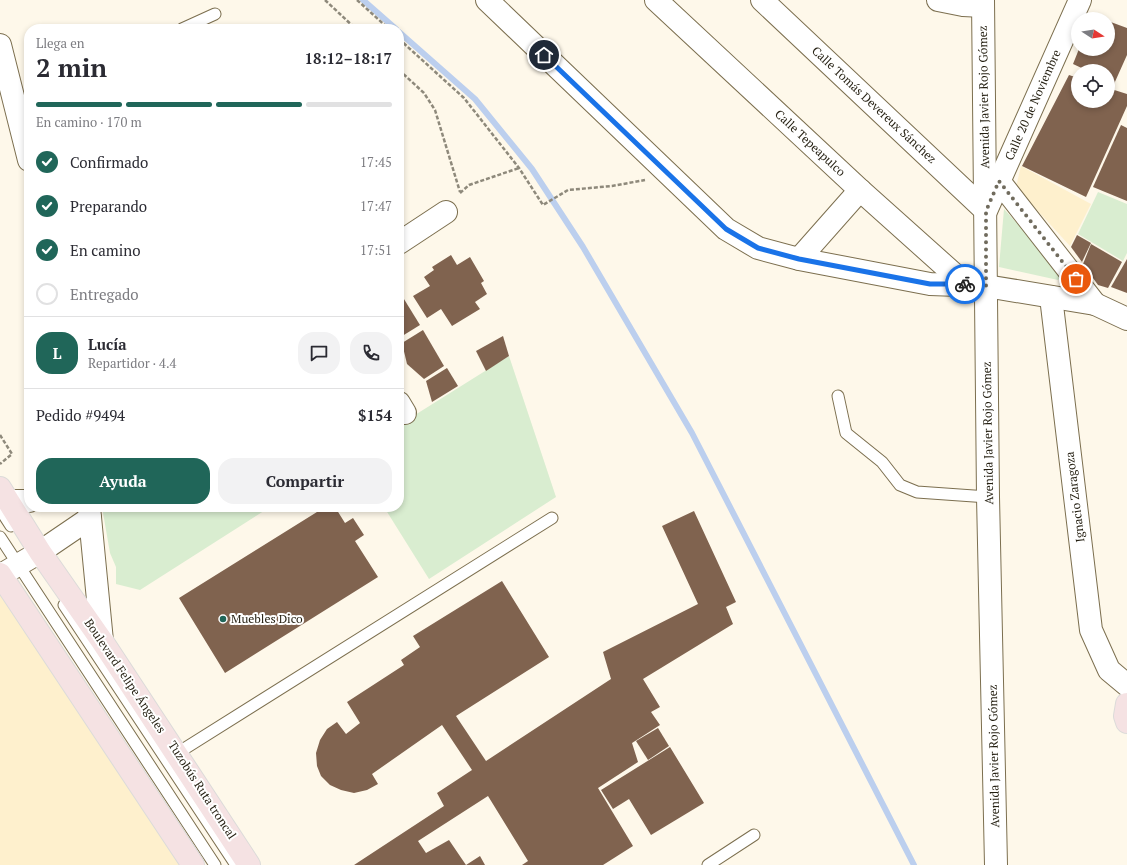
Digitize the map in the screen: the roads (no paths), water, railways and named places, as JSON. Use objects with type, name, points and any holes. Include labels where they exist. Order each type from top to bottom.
[{"type":"main road","name":"Boulevard Felipe Ángeles","points":[[9,500],[15,567],[193,865]]},
{"type":"main road","name":"Boulevard Felipe Ángeles","points":[[15,567],[102,641],[249,865]]},
{"type":"main road","points":[[1127,704],[1125,716],[1127,722]]},
{"type":"street","points":[[487,0],[726,229],[758,248],[799,259],[930,284],[976,285],[1095,304],[1127,319]]},
{"type":"street","name":"Calle Tepeapulco","points":[[656,0],[860,190],[976,285]]},
{"type":"street","name":"Calle Tomás Devereux Sánchez","points":[[762,0],[986,211]]},
{"type":"street","points":[[938,0],[963,5],[983,3]]},
{"type":"street","name":"Calle 20 de Noviembre","points":[[986,211],[1080,0]]},
{"type":"street","name":"Avenida Javier Rojo Gómez","points":[[983,3],[986,211],[976,285],[988,497],[996,865]]},
{"type":"street","points":[[0,45],[24,140]]},
{"type":"street","points":[[999,181],[1095,304]]},
{"type":"street","points":[[799,259],[860,190]]},
{"type":"street","points":[[404,240],[446,212]]},
{"type":"street","name":"Ignacio Zaragoza","points":[[1051,297],[1091,630],[1108,670],[1127,685]]},
{"type":"street","points":[[15,567],[90,512]]},
{"type":"street","points":[[90,512],[102,641]]},
{"type":"lane","points":[[193,24],[215,14]]},
{"type":"lane","points":[[838,396],[846,433],[882,462],[900,485],[917,492],[988,497]]},
{"type":"lane","points":[[176,754],[552,518]]},
{"type":"lane","name":"Tuzobús Ruta troncal","points":[[0,537],[15,567],[215,865]]},
{"type":"lane","name":"Tuzobús Ruta troncal","points":[[15,567],[236,865]]},
{"type":"lane","points":[[708,865],[754,835]]},
{"type":"waterway","points":[[363,0],[390,24]]},
{"type":"waterway","points":[[404,36],[475,99],[532,169],[583,247],[692,433],[914,865]]},
{"type":"place","name":"Muebles Dico","points":[[223,619]]}]
